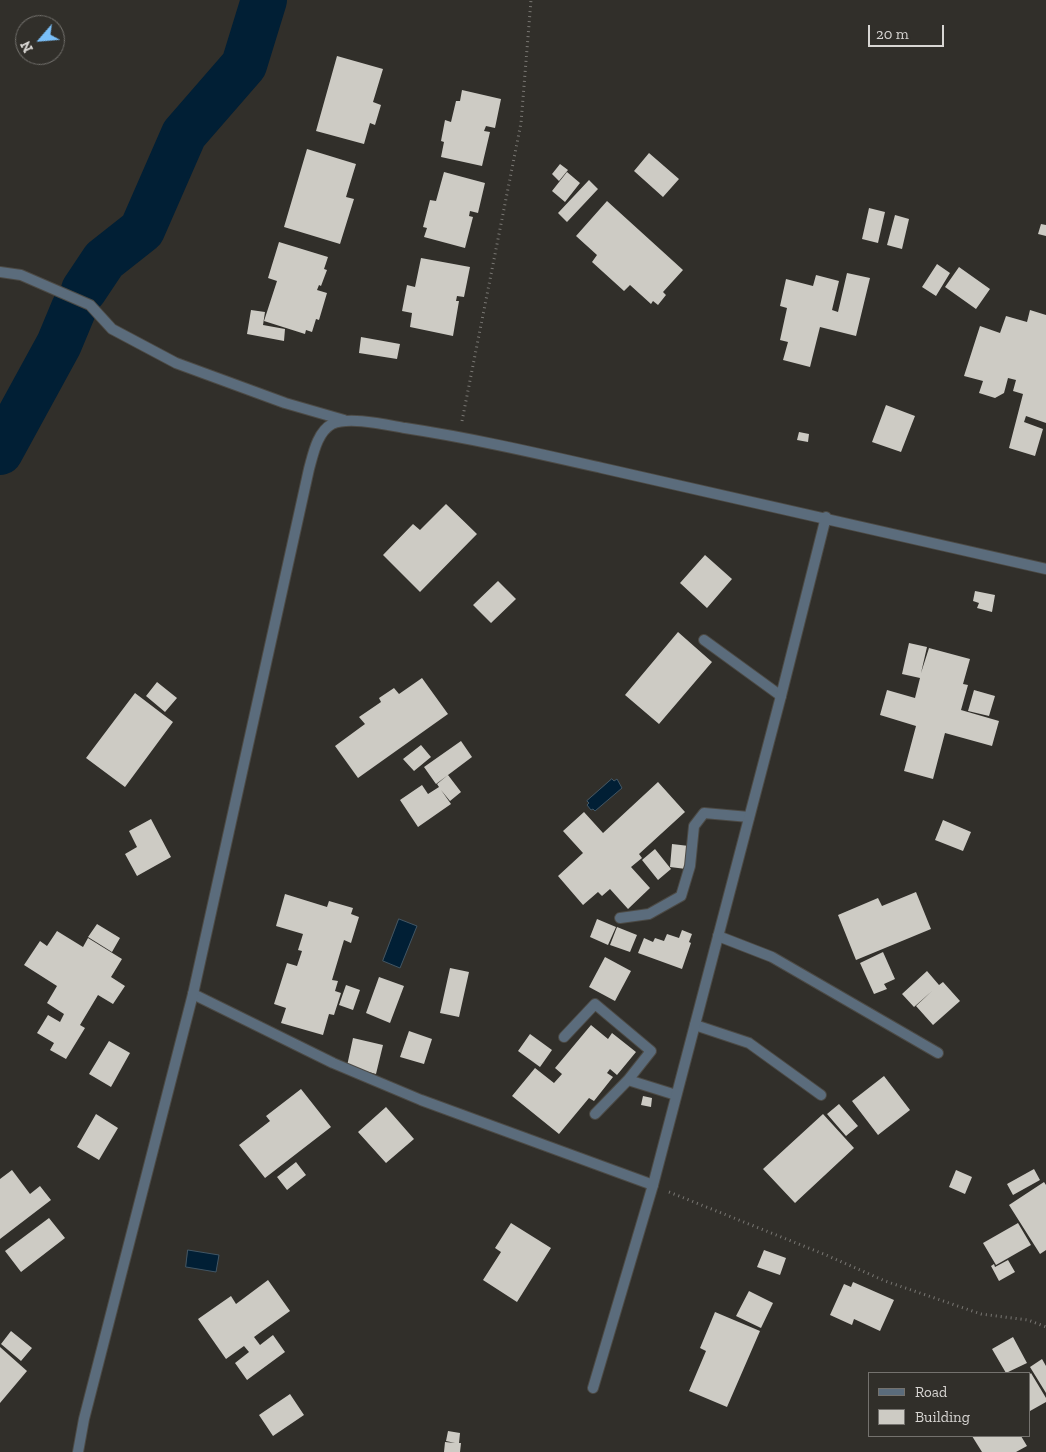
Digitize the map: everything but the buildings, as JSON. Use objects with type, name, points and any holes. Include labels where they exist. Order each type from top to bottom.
[{"type":"street","points":[[0,272],[21,275],[90,305],[112,328],[176,363],[285,403],[347,421],[385,424],[459,436],[826,517],[1046,569]]},
{"type":"street","points":[[78,1452],[84,1419],[193,994],[309,469],[316,445],[323,433],[331,424],[347,421]]},
{"type":"street","points":[[593,1388],[652,1185],[695,1025],[826,517]]},
{"type":"street","points":[[704,640],[781,696]]},
{"type":"street","points":[[620,918],[649,914],[681,896],[690,866],[694,826],[704,814],[749,817]]},
{"type":"street","points":[[718,936],[772,956],[938,1053]]},
{"type":"street","points":[[193,994],[333,1063],[421,1100],[652,1185]]},
{"type":"street","points":[[564,1037],[595,1004],[650,1051],[628,1080],[595,1114]]},
{"type":"street","points":[[695,1025],[749,1043],[821,1095]]},
{"type":"street","points":[[628,1080],[676,1095]]},
{"type":"path","points":[[459,436],[521,123],[531,0]]},
{"type":"path","points":[[652,1185],[826,1255],[885,1281],[981,1314],[1028,1320],[1046,1327]]},
{"type":"water","points":[[612,779],[614,781],[617,779],[622,788],[595,811],[591,810],[587,805],[589,803],[587,801]]},
{"type":"water","points":[[399,919],[417,926],[400,968],[383,961]]},
{"type":"water","points":[[188,1250],[219,1255],[216,1272],[186,1267]]},
{"type":"waterway","points":[[84,290],[104,260],[142,230],[184,134],[244,65],[264,0]]},
{"type":"waterway","points":[[0,452],[59,344],[74,308]]}]
